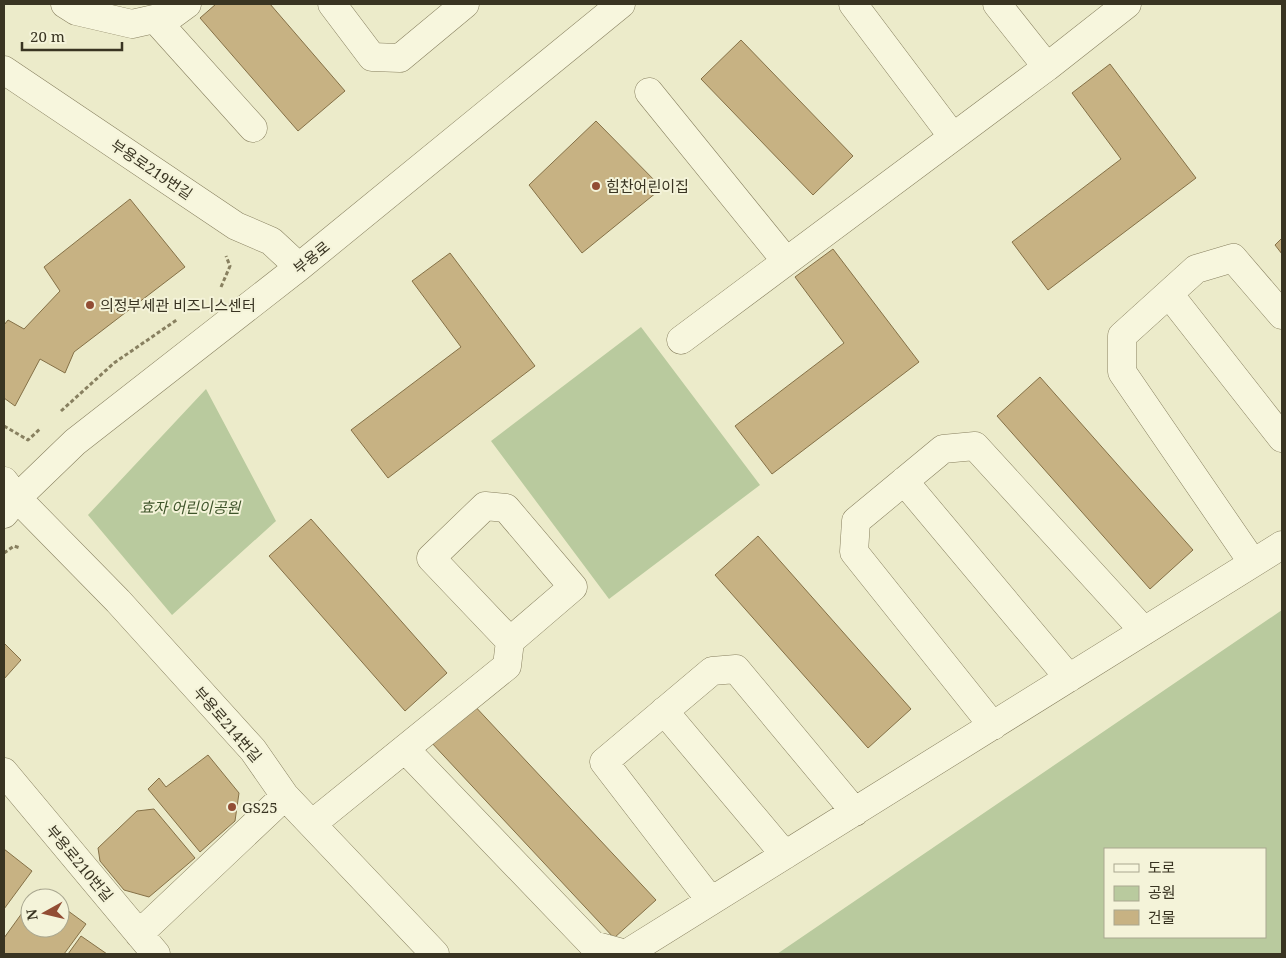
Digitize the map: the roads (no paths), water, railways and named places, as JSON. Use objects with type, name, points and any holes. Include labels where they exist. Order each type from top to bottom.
[{"type":"street","points":[[65,4],[76,11],[132,24],[172,15],[187,4]]},
{"type":"street","points":[[332,4],[372,58],[400,58],[465,4]]},
{"type":"street","name":"부용로","points":[[8,498],[74,442],[299,267],[621,4]]},
{"type":"street","points":[[853,4],[953,136]]},
{"type":"street","points":[[997,4],[1047,67]]},
{"type":"street","points":[[680,340],[1047,67],[1127,4]]},
{"type":"street","points":[[155,19],[253,128]]},
{"type":"street","name":"부용로219번길","points":[[4,70],[236,226],[271,241],[299,267]]},
{"type":"street","points":[[649,92],[786,261]]},
{"type":"street","points":[[1253,564],[1122,372],[1122,336],[1196,269],[1233,258],[1282,315]]},
{"type":"street","points":[[1168,294],[1282,438]]},
{"type":"street","points":[[993,726],[854,552],[856,521],[943,449],[975,446],[1144,631]]},
{"type":"street","points":[[904,482],[1069,678]]},
{"type":"street","name":"부용로214번길","points":[[8,498],[118,601],[253,750],[286,796],[435,954]]},
{"type":"street","points":[[312,824],[507,666],[510,641],[573,587],[506,508],[485,506],[431,558],[510,641]]},
{"type":"street","points":[[405,749],[593,945],[626,954],[1282,545]]},
{"type":"street","points":[[711,901],[604,762],[712,671],[736,669],[855,812]]},
{"type":"street","points":[[664,711],[785,855]]},
{"type":"street","name":"부용로210번길","points":[[4,772],[148,944]]},
{"type":"street","points":[[148,944],[286,796]]},
{"type":"place","name":"힘찬어린이집","points":[[596,186]]},
{"type":"place","name":"의정부세관 비즈니스센터","points":[[90,305]]},
{"type":"place","name":"GS25","points":[[232,807]]},
{"type":"park label","name":"효자 어린이공원","points":[[190,507]]}]
